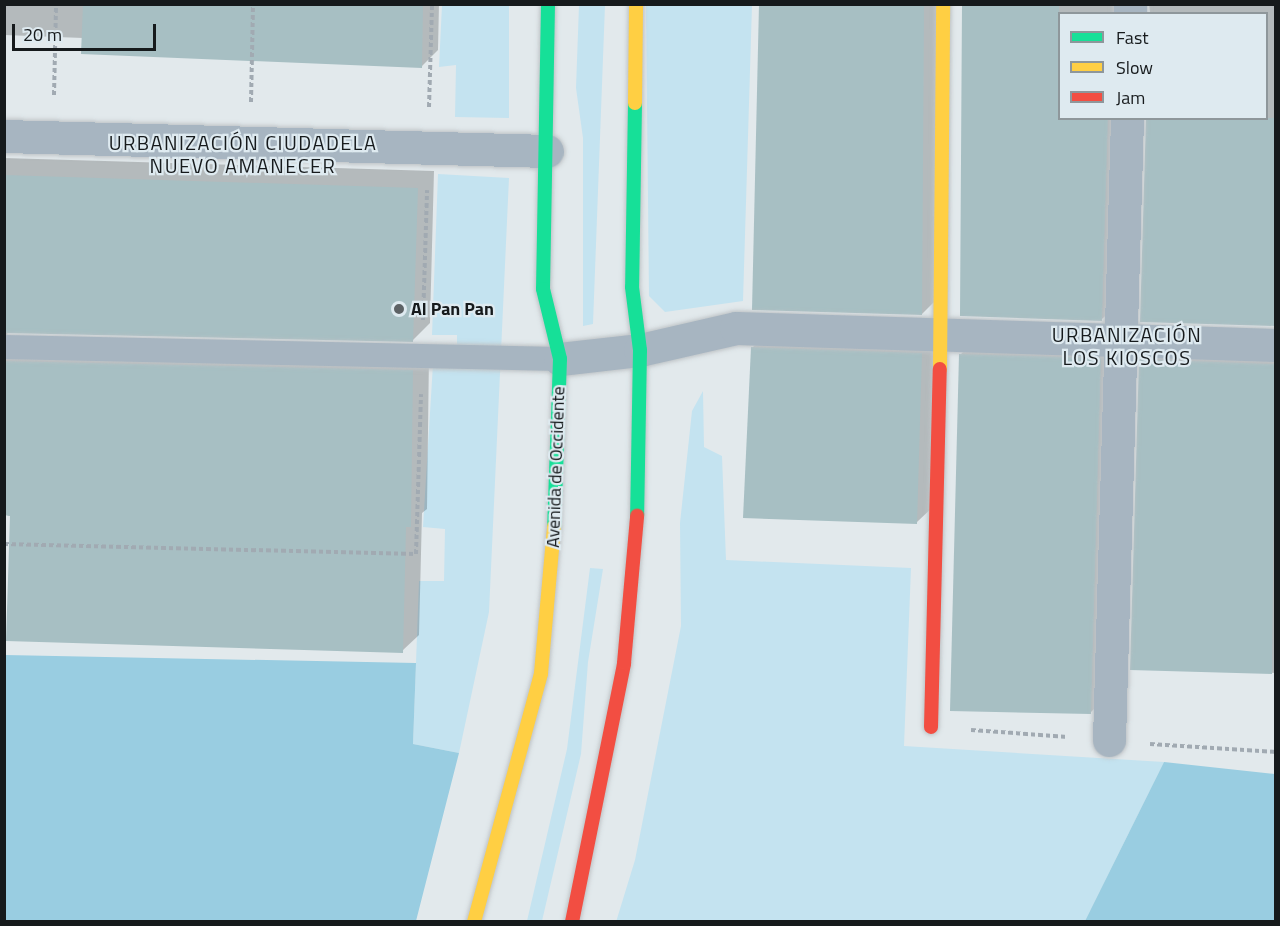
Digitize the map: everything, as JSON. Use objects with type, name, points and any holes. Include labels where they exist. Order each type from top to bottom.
[{"type":"main road","name":"Avenida de Occidente","points":[[474,921],[541,673],[554,537],[560,358],[543,289],[548,4]]},
{"type":"main road","points":[[572,921],[624,663],[637,538],[640,350],[632,287],[636,4]]},
{"type":"main road","points":[[931,727],[941,336],[943,4]]},
{"type":"street","points":[[1109,740],[1127,120]]},
{"type":"street","points":[[4,136],[547,151]]},
{"type":"street","points":[[560,358],[640,350],[736,328],[1120,342],[1275,345]]},
{"type":"lane","points":[[4,347],[560,358]]},
{"type":"path","points":[[52,137],[56,4]]},
{"type":"path","points":[[250,142],[253,4]]},
{"type":"path","points":[[4,544],[416,554],[422,355]]},
{"type":"shaded area","points":[[442,5],[509,5],[509,118],[455,117],[456,65],[439,67]]},
{"type":"shaded area","points":[[579,5],[605,5],[593,324],[583,326],[583,138],[576,88]]},
{"type":"shaded area","points":[[646,5],[752,5],[743,301],[665,312],[649,296]]},
{"type":"shaded area","points":[[438,174],[509,178],[489,612],[459,753],[413,744],[419,581],[444,581],[445,529],[423,527],[433,364],[457,363],[457,335],[432,335]]},
{"type":"shaded area","points":[[703,391],[704,447],[722,456],[726,560],[911,568],[904,746],[1164,762],[1085,921],[616,922],[635,860],[681,626],[680,523],[692,411]]},
{"type":"shaded area","points":[[590,568],[603,569],[588,662],[581,754],[542,921],[527,921],[567,749]]},
{"type":"shaded area","points":[[5,655],[416,663],[413,744],[459,753],[416,921],[5,921]]},
{"type":"shaded area","points":[[1164,762],[1275,774],[1275,921],[1085,921]]},
{"type":"building","points":[[83,4],[423,4],[422,68],[81,54]]},
{"type":"building","points":[[759,4],[924,4],[922,315],[752,310]]},
{"type":"building","points":[[962,4],[1059,4],[1058,120],[1108,120],[1102,321],[960,316]]},
{"type":"building","points":[[1268,118],[1275,118],[1275,326],[1140,322],[1146,120],[1268,120]]},
{"type":"building","points":[[4,175],[418,188],[413,342],[4,333]]},
{"type":"building","points":[[751,347],[922,353],[917,524],[743,518]]},
{"type":"building","points":[[959,354],[1101,358],[1091,714],[950,711]]},
{"type":"building","points":[[1139,359],[1275,364],[1272,674],[1130,670]]},
{"type":"building","points":[[4,361],[413,370],[411,527],[406,527],[403,653],[6,641],[10,516],[4,515]]},
{"type":"traffic: fast","points":[[548,4],[543,289],[560,359],[554,527]]},
{"type":"traffic: fast","points":[[635,103],[632,287],[640,350],[637,516]]},
{"type":"traffic: slow","points":[[635,103],[636,4]]},
{"type":"traffic: slow","points":[[940,369],[943,4]]},
{"type":"traffic: slow","points":[[474,922],[541,673],[554,527]]},
{"type":"traffic: jam","points":[[931,727],[940,369]]},
{"type":"traffic: jam","points":[[572,922],[624,663],[637,516]]},
{"type":"place","name":"Al Pan Pan","points":[[399,309]]},
{"type":"district","name":"URBANIZACIÓN CIUDADELA NUEVO AMANECER","points":[[243,154]]},
{"type":"district","name":"URBANIZACIÓN LOS KIOSCOS","points":[[1127,346]]}]
